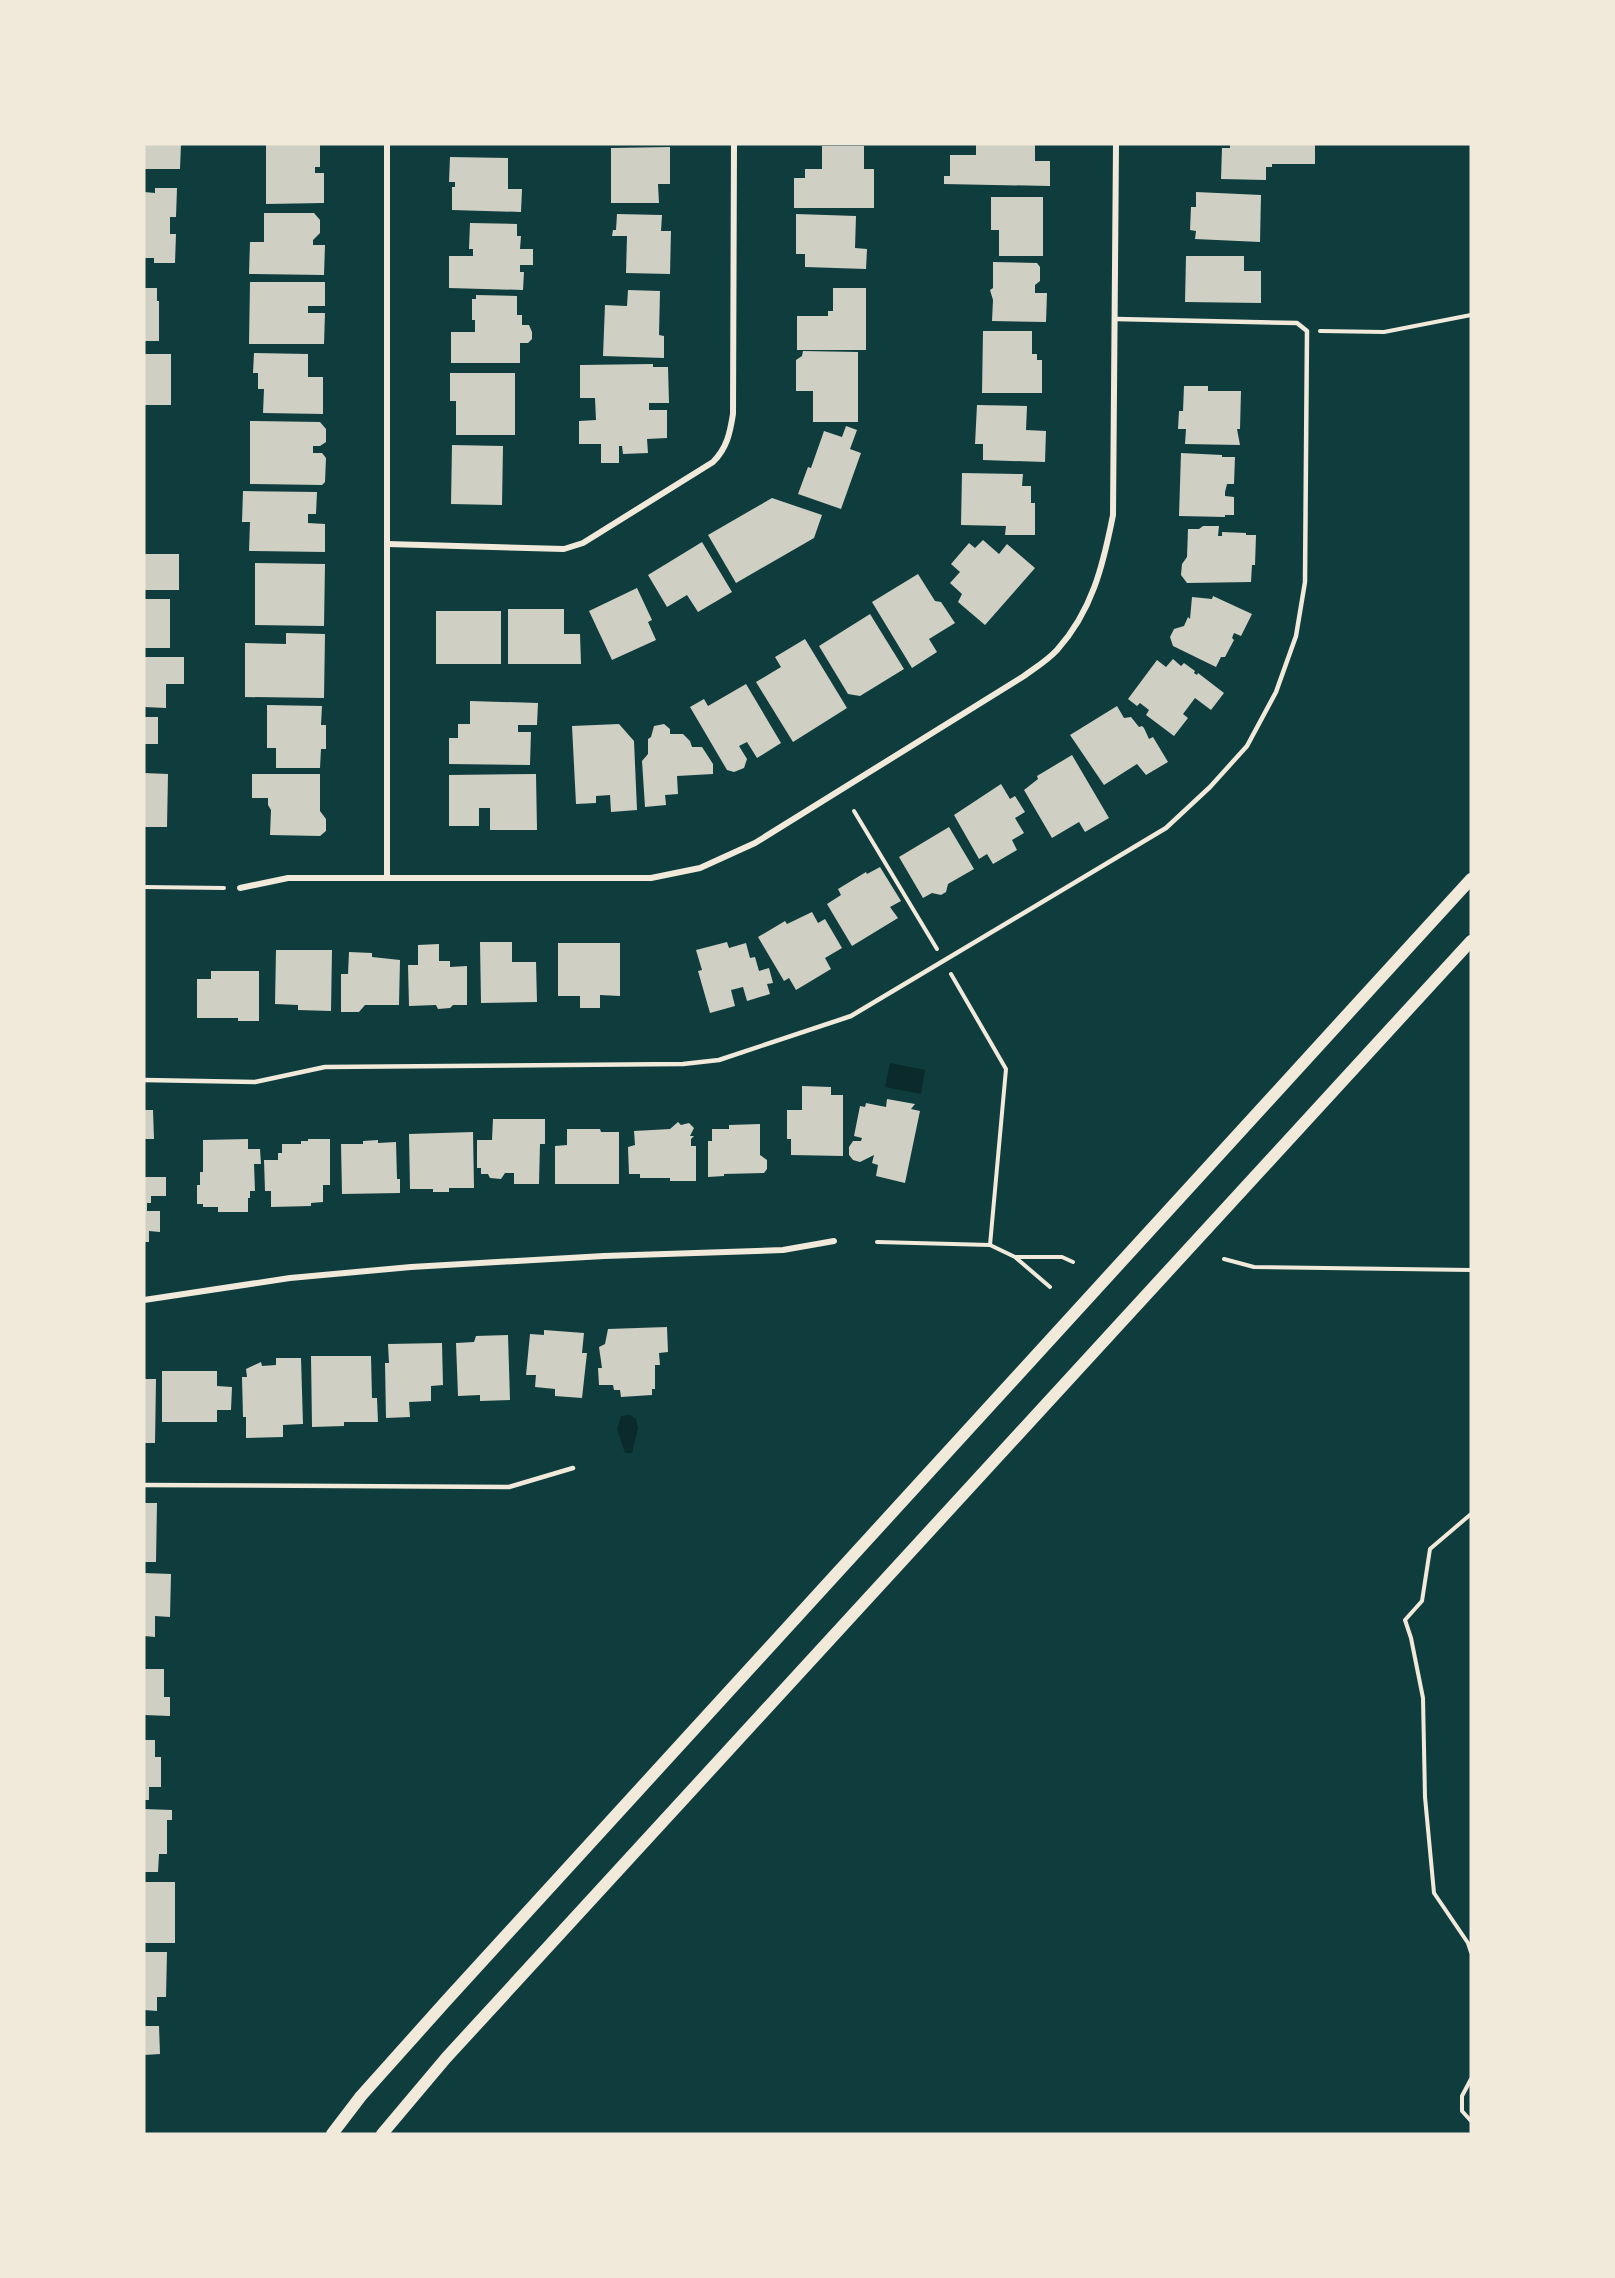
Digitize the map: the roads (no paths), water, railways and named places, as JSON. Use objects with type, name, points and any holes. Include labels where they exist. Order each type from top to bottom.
[{"type":"main road","points":[[332,2134],[362,2096],[446,2001],[1471,879]]},
{"type":"main road","points":[[382,2134],[446,2058],[1471,941]]},
{"type":"street","points":[[387,144],[387,877]]},
{"type":"street","points":[[387,544],[564,549],[583,543],[713,462],[723,452],[730,436],[733,414],[734,144]]},
{"type":"street","points":[[240,888],[288,878],[651,878],[700,868],[754,843],[1024,676],[1056,652],[1084,615],[1103,566],[1113,516],[1116,144]]},
{"type":"street","points":[[144,1300],[290,1278],[411,1267],[604,1256],[783,1250],[834,1241]]},
{"type":"lane","points":[[144,1080],[255,1082],[325,1067],[683,1064],[719,1060],[851,1016],[1166,828],[1210,788],[1247,746],[1276,692],[1296,636],[1305,582],[1307,331],[1297,323],[1116,319]]},
{"type":"lane","points":[[144,1485],[509,1487],[573,1468]]},
{"type":"water","points":[[890,1063],[925,1070],[921,1094],[885,1087]]},
{"type":"water","points":[[630,1415],[636,1419],[638,1428],[632,1453],[625,1453],[617,1429],[621,1416]]}]
